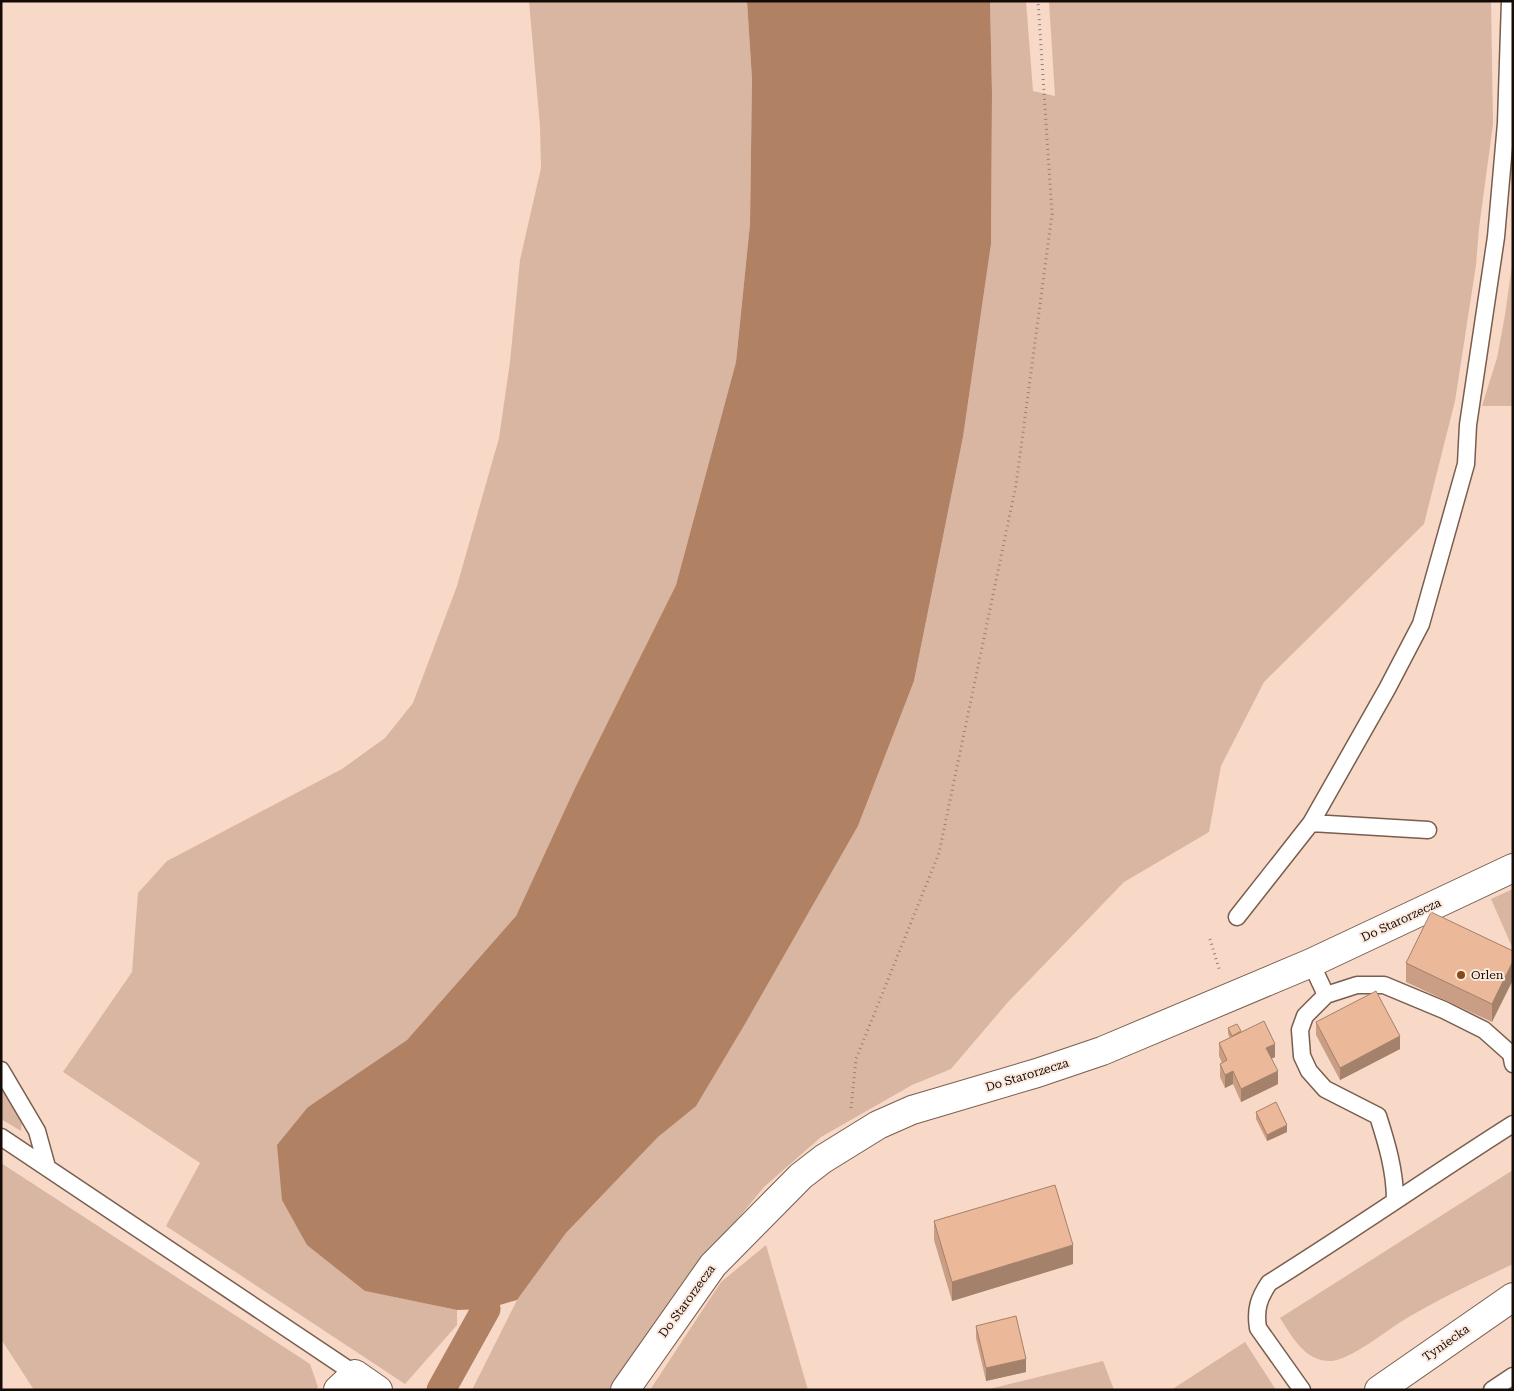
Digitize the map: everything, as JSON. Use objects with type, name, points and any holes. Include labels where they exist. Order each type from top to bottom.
[{"type":"street","name":"Do Starorzecza","points":[[625,1390],[713,1265],[801,1176],[847,1143],[878,1125],[912,1110],[1037,1073],[1102,1051],[1311,963],[1513,868]]},
{"type":"street","name":"Tyniecka","points":[[1378,1390],[1513,1297]]},
{"type":"street","points":[[347,1382],[378,1390]]},
{"type":"lane","points":[[1237,917],[1311,823],[1387,689],[1421,624],[1466,464],[1468,425],[1496,237],[1506,123],[1510,1]]},
{"type":"lane","points":[[1311,823],[1428,830]]},
{"type":"lane","points":[[1311,963],[1326,995]]},
{"type":"lane","points":[[1395,1200],[1395,1182],[1378,1116],[1325,1089],[1309,1070],[1302,1056],[1300,1030],[1305,1016],[1326,995],[1357,985],[1384,985],[1444,1010],[1484,1030],[1510,1054],[1513,1064]]},
{"type":"lane","points":[[1,1070],[37,1131],[47,1167]]},
{"type":"lane","points":[[1302,1390],[1258,1328],[1257,1305],[1269,1283],[1513,1124]]},
{"type":"lane","points":[[1,1137],[47,1167],[347,1382]]},
{"type":"lane","points":[[1492,1390],[1513,1376]]},
{"type":"path","points":[[847,1143],[856,1059],[939,853],[1016,485],[1052,214],[1038,1]]},
{"type":"path","points":[[1210,939],[1220,973]]},
{"type":"shaded area","points":[[529,1],[747,1],[752,79],[750,224],[736,362],[676,585],[575,788],[516,916],[407,1040],[308,1107],[365,1291],[457,1310],[457,1325],[405,1384],[166,1226],[200,1163],[63,1072],[132,972],[138,893],[167,861],[342,769],[385,738],[413,703],[457,586],[499,438],[510,362],[520,260],[541,168],[540,126]]},
{"type":"shaded area","points":[[747,1],[990,1],[992,93],[991,244],[963,437],[914,681],[858,826],[696,1106],[658,1137],[566,1233],[517,1300],[486,1309],[457,1310],[365,1291],[307,1245],[282,1200],[277,1145],[308,1107],[407,1040],[516,916],[575,788],[676,585],[736,362],[750,224],[752,79]]},
{"type":"shaded area","points":[[990,1],[1026,1],[1033,91],[1055,96],[1049,1],[1491,1],[1493,124],[1476,265],[1455,401],[1424,524],[1264,682],[1221,766],[1209,832],[1124,882],[1008,1002],[951,1069],[912,1085],[821,1137],[764,1187],[703,1261],[612,1390],[472,1390],[517,1300],[566,1233],[658,1137],[696,1105],[745,1024],[858,826],[914,681],[963,437],[991,244],[992,93]]},
{"type":"shaded area","points":[[1513,258],[1513,406],[1482,406],[1497,358]]},
{"type":"shaded area","points":[[1513,889],[1513,949],[1491,899]]},
{"type":"shaded area","points":[[1,1087],[22,1120],[21,1131],[1,1119]]},
{"type":"shaded area","points":[[1,1163],[310,1364],[318,1387],[316,1390],[34,1390],[1,1339]]},
{"type":"shaded area","points":[[1513,1170],[1513,1264],[1407,1318],[1358,1350],[1338,1360],[1321,1360],[1313,1357],[1294,1340],[1280,1318]]},
{"type":"shaded area","points":[[766,1245],[808,1390],[650,1390],[721,1282]]},
{"type":"shaded area","points":[[1245,1342],[1276,1390],[1171,1390]]},
{"type":"shaded area","points":[[1103,1361],[1114,1390],[985,1390]]},
{"type":"building","name":"Orlen","points":[[1431,912],[1513,951],[1513,961],[1492,1004],[1406,963]]},
{"type":"building","points":[[1376,991],[1400,1036],[1340,1068],[1316,1022]]},
{"type":"building","points":[[1264,1021],[1275,1044],[1266,1048],[1278,1071],[1241,1089],[1233,1071],[1225,1075],[1220,1064],[1227,1060],[1219,1043]]},
{"type":"building","points":[[1237,1024],[1241,1031],[1232,1036],[1228,1028]]},
{"type":"building","points":[[1276,1102],[1287,1125],[1267,1135],[1256,1112]]},
{"type":"building","points":[[1055,1185],[1073,1245],[952,1282],[934,1221]]},
{"type":"building","points":[[1016,1316],[1026,1359],[986,1368],[976,1326]]},
{"type":"waterway","points":[[441,1390],[486,1309]]},
{"type":"place","name":"Orlen","points":[[1461,975]]}]
